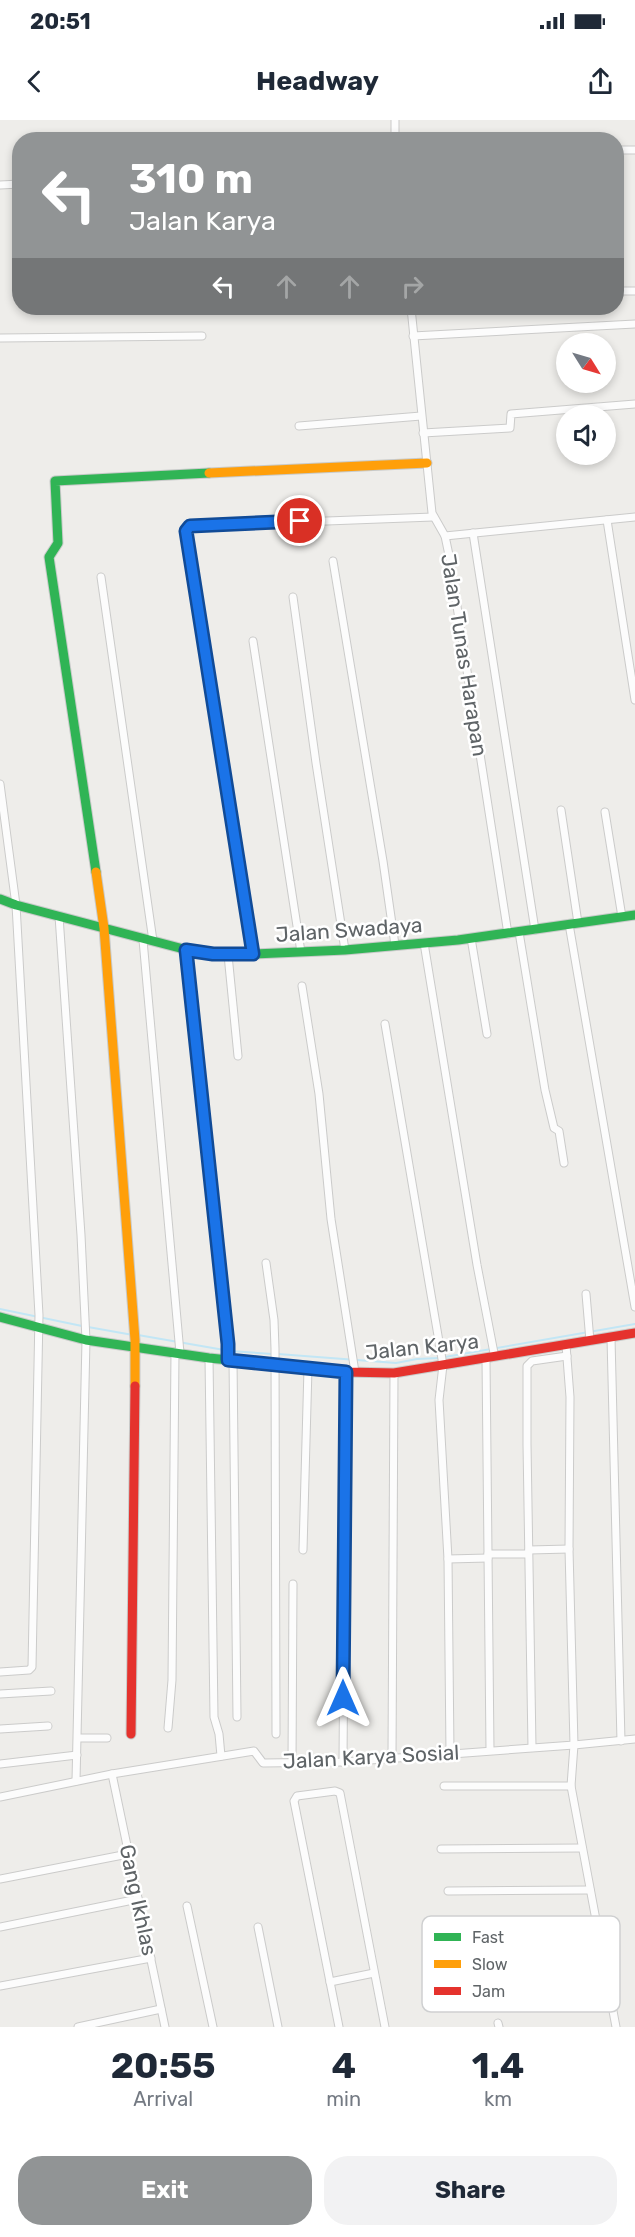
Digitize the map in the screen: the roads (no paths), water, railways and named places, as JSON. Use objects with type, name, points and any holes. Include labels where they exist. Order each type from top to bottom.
[{"type":"street","name":"Jalan Tunas Harapan","points":[[412,315],[433,517],[445,536],[508,934]]},
{"type":"street","points":[[413,336],[635,324]]},
{"type":"street","points":[[0,339],[202,336]]},
{"type":"street","points":[[423,433],[510,428],[511,414],[635,404]]},
{"type":"street","points":[[299,426],[421,416]]},
{"type":"street","points":[[131,1734],[135,1343],[104,928],[49,557],[58,543],[56,480],[237,470],[427,464]]},
{"type":"street","points":[[253,954],[186,531],[190,526],[433,517]]},
{"type":"street","points":[[445,536],[635,517]]},
{"type":"street","points":[[607,520],[635,700]]},
{"type":"street","points":[[473,533],[535,930]]},
{"type":"street","points":[[333,561],[395,945]]},
{"type":"street","points":[[101,577],[148,941],[179,1335],[172,1680],[168,1728]]},
{"type":"street","points":[[293,597],[345,950]]},
{"type":"street","points":[[253,642],[302,952]]},
{"type":"street","points":[[0,784],[16,905],[38,1321],[32,1667],[29,1670],[0,1672]]},
{"type":"street","points":[[561,810],[574,924],[635,1307]]},
{"type":"street","points":[[605,812],[622,917]]},
{"type":"street","name":"Jalan Swadaya","points":[[0,899],[148,941],[186,950],[228,955],[345,950],[424,943],[508,934],[635,915]]},
{"type":"street","points":[[59,916],[81,1235],[85,1337],[76,1781]]},
{"type":"street","points":[[519,932],[545,1090],[554,1128],[560,1133],[564,1163]]},
{"type":"street","points":[[471,938],[487,1034]]},
{"type":"street","points":[[424,943],[464,1191],[492,1344],[488,1556],[490,1750]]},
{"type":"street","points":[[186,950],[229,1358],[237,1717]]},
{"type":"street","points":[[228,955],[238,1056]]},
{"type":"street","points":[[302,986],[319,1094],[331,1219],[351,1354],[343,1762]]},
{"type":"street","points":[[386,1024],[442,1360],[439,1400],[448,1559],[450,1753]]},
{"type":"street","points":[[266,1263],[274,1320],[275,1357],[276,1734]]},
{"type":"street","points":[[586,1294],[590,1336]]},
{"type":"street","name":"Jalan Karya","points":[[0,1317],[38,1321],[85,1337],[135,1343],[209,1358],[275,1357],[308,1368],[394,1373],[442,1360],[491,1356],[566,1345],[590,1336],[611,1338],[635,1333]]},
{"type":"street","points":[[611,1338],[621,1741]]},
{"type":"street","points":[[566,1345],[570,1397],[569,1549],[574,1745],[571,1786],[595,1916]]},
{"type":"street","points":[[532,1747],[527,1366],[532,1361],[567,1356]]},
{"type":"street","points":[[209,1358],[214,1718],[219,1734],[221,1756]]},
{"type":"street","points":[[303,1550],[308,1368]]},
{"type":"street","points":[[392,1757],[394,1373]]},
{"type":"street","points":[[448,1559],[569,1549]]},
{"type":"street","points":[[292,1763],[293,1584]]},
{"type":"street","points":[[0,1694],[51,1691]]},
{"type":"street","points":[[0,1729],[48,1726]]},
{"type":"street","points":[[78,1738],[107,1738]]},
{"type":"street","name":"Jalan Karya Sosial","points":[[0,1797],[112,1774],[254,1751],[258,1753],[261,1762],[343,1762],[635,1739]]},
{"type":"street","points":[[0,1764],[77,1755]]},
{"type":"street","name":"Gang Ikhlas","points":[[112,1774],[165,2027]]},
{"type":"street","points":[[444,1786],[571,1786]]},
{"type":"street","points":[[339,2027],[294,1801],[297,1796],[335,1791],[340,1793],[385,2027]]},
{"type":"street","points":[[441,1849],[582,1848]]},
{"type":"street","points":[[0,1879],[128,1854]]},
{"type":"street","points":[[448,1891],[590,1890]]},
{"type":"street","points":[[0,1928],[138,1899]]},
{"type":"street","points":[[187,1906],[213,2027]]},
{"type":"street","points":[[258,1927],[278,2027]]},
{"type":"street","points":[[0,1986],[151,1958]]},
{"type":"street","points":[[330,1982],[374,1973]]},
{"type":"street","points":[[78,2027],[161,2009]]},
{"type":"street","points":[[613,2012],[616,2027]]},
{"type":"waterway","points":[[0,1309],[82,1326]]},
{"type":"waterway","points":[[445,1357],[635,1324]]},
{"type":"waterway","points":[[88,1327],[133,1335]]},
{"type":"waterway","points":[[138,1335],[230,1351],[272,1354]]},
{"type":"waterway","points":[[278,1354],[396,1363],[439,1358]]}]
